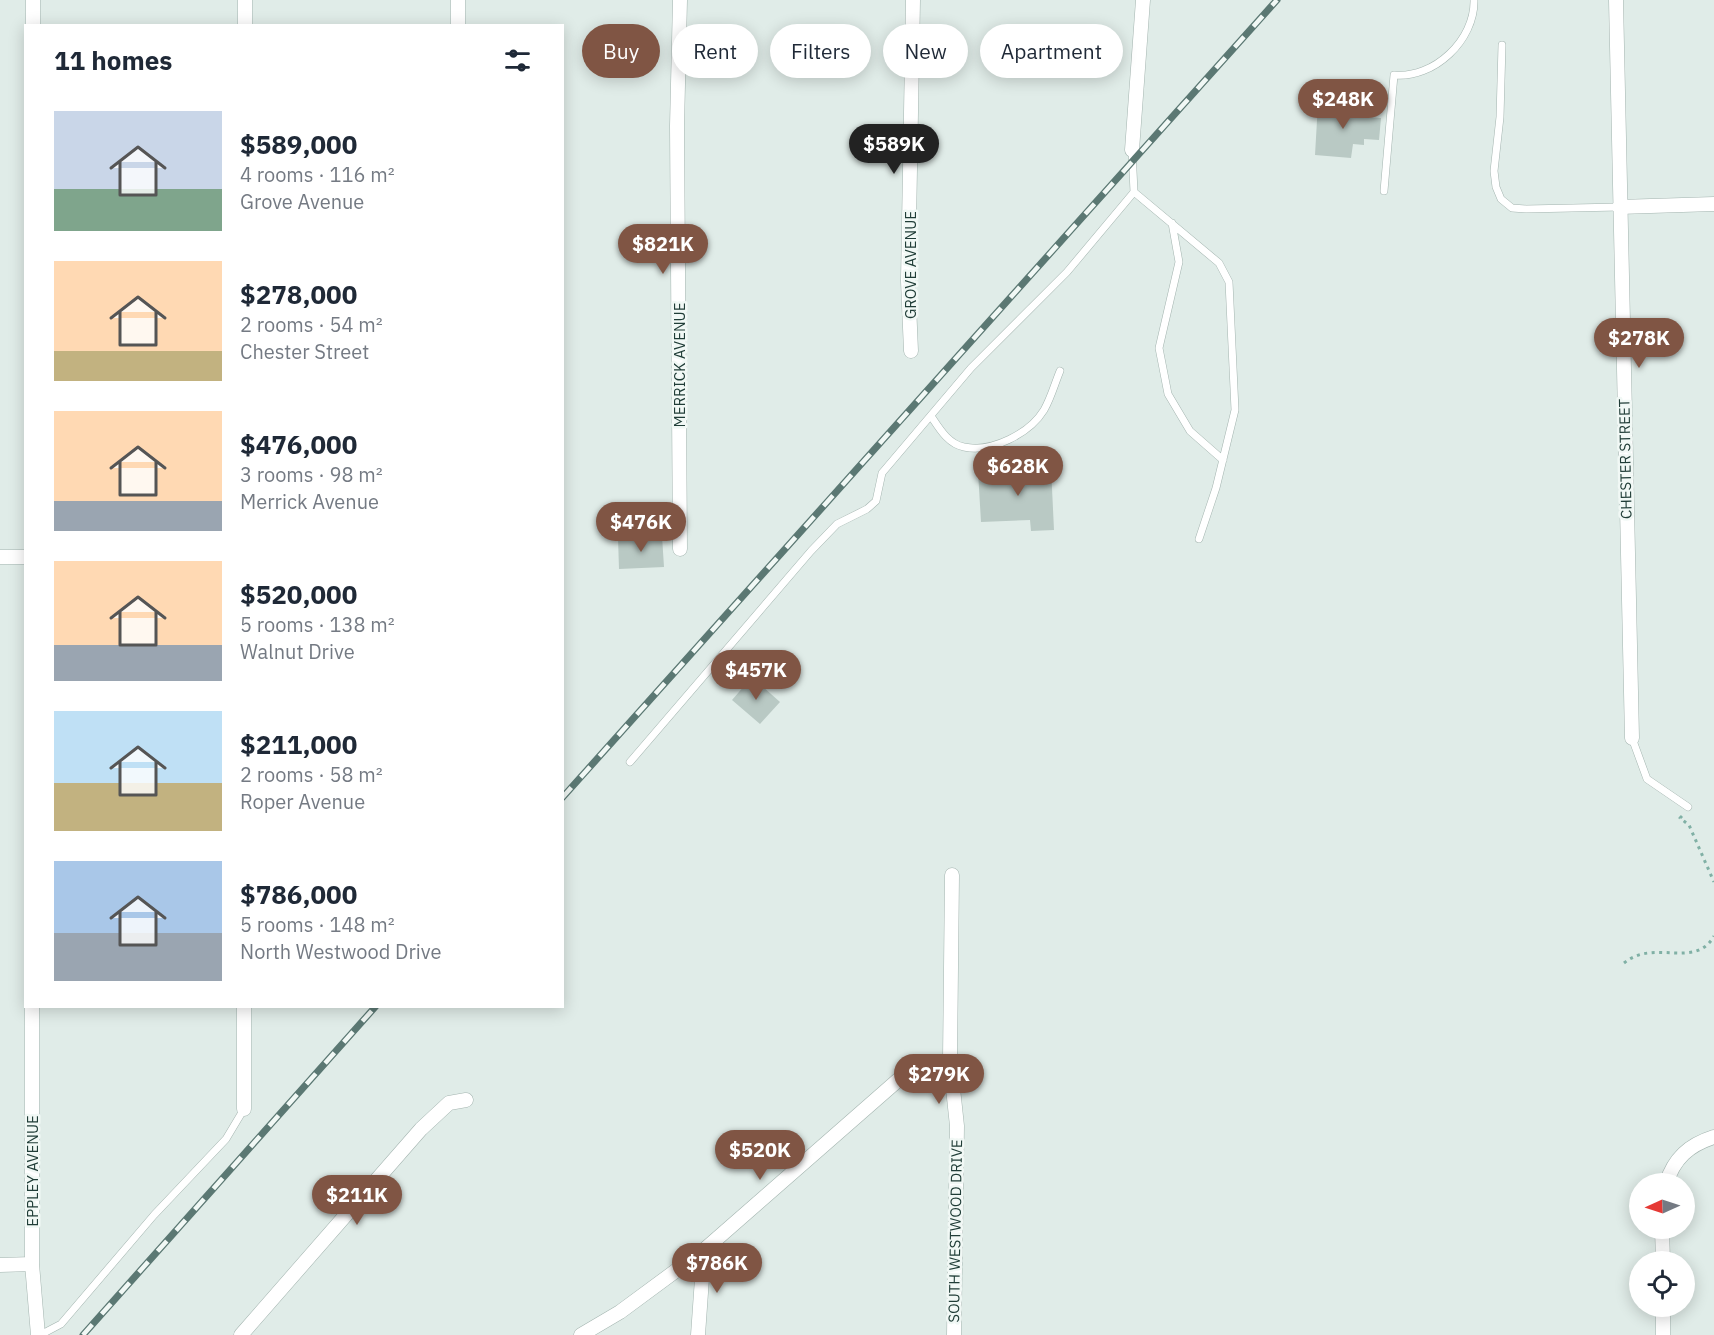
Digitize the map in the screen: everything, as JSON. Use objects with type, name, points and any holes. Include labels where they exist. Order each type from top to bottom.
[{"type":"street","points":[[33,0],[33,24]]},
{"type":"street","points":[[245,0],[245,24]]},
{"type":"street","points":[[458,0],[458,24]]},
{"type":"street","name":"MERRICK AVENUE","points":[[680,0],[677,126],[680,549]]},
{"type":"street","name":"GROVE AVENUE","points":[[911,351],[908,281],[913,0]]},
{"type":"street","points":[[1132,150],[1143,0]]},
{"type":"street","name":"CHESTER STREET","points":[[1616,0],[1632,738]]},
{"type":"street","points":[[1619,207],[1714,204]]},
{"type":"street","points":[[0,558],[24,557]]},
{"type":"street","name":"SOUTH WESTWOOD DRIVE","points":[[952,875],[950,1060],[957,1126],[954,1335]]},
{"type":"street","name":"EPPLEY AVENUE","points":[[32,1008],[32,1264],[39,1335]]},
{"type":"street","points":[[244,1008],[244,1109]]},
{"type":"street","points":[[581,1335],[620,1312],[704,1250],[905,1074],[950,1060]]},
{"type":"street","points":[[241,1335],[421,1129],[448,1103],[466,1100]]},
{"type":"street","points":[[1669,1173],[1671,1167],[1692,1144],[1714,1137]]},
{"type":"street","points":[[698,1335],[704,1250]]},
{"type":"street","points":[[0,1265],[32,1264]]},
{"type":"street","points":[[1663,1317],[1663,1335]]},
{"type":"lane","points":[[1384,191],[1394,75],[1406,76],[1428,69],[1455,50],[1469,29],[1475,10],[1474,0]]},
{"type":"lane","points":[[1502,45],[1500,117],[1494,171],[1496,187],[1501,199],[1512,208],[1526,209],[1619,207]]},
{"type":"lane","points":[[630,762],[811,551],[837,524],[867,509],[876,501],[882,473],[971,368],[1067,272],[1134,192],[1132,150]]},
{"type":"lane","points":[[1134,192],[1219,263],[1229,282],[1235,410],[1223,460],[1199,539]]},
{"type":"lane","points":[[1172,222],[1179,262],[1159,348],[1168,394],[1190,431],[1223,460]]},
{"type":"lane","points":[[931,416],[946,438],[964,447],[995,445],[1023,434],[1044,410],[1060,371]]},
{"type":"lane","points":[[1632,738],[1647,779],[1688,807]]},
{"type":"lane","points":[[39,1335],[61,1324],[154,1215],[226,1139],[244,1109]]},
{"type":"path","points":[[1688,807],[1680,818],[1689,825],[1714,882]]},
{"type":"path","points":[[1624,963],[1634,954],[1652,951],[1696,952],[1708,945],[1714,936]]},
{"type":"building","points":[[1318,103],[1355,106],[1355,111],[1366,111],[1366,117],[1381,118],[1379,140],[1364,139],[1364,145],[1353,144],[1351,158],[1315,155]]},
{"type":"building","points":[[1051,467],[1054,530],[1031,531],[1030,520],[981,522],[978,471]]},
{"type":"building","points":[[662,536],[664,567],[619,569],[618,538]]},
{"type":"building","points":[[752,677],[780,702],[760,724],[732,700]]},
{"type":"railway","points":[[564,796],[1277,0]]},
{"type":"railway","points":[[83,1335],[374,1008]]}]
